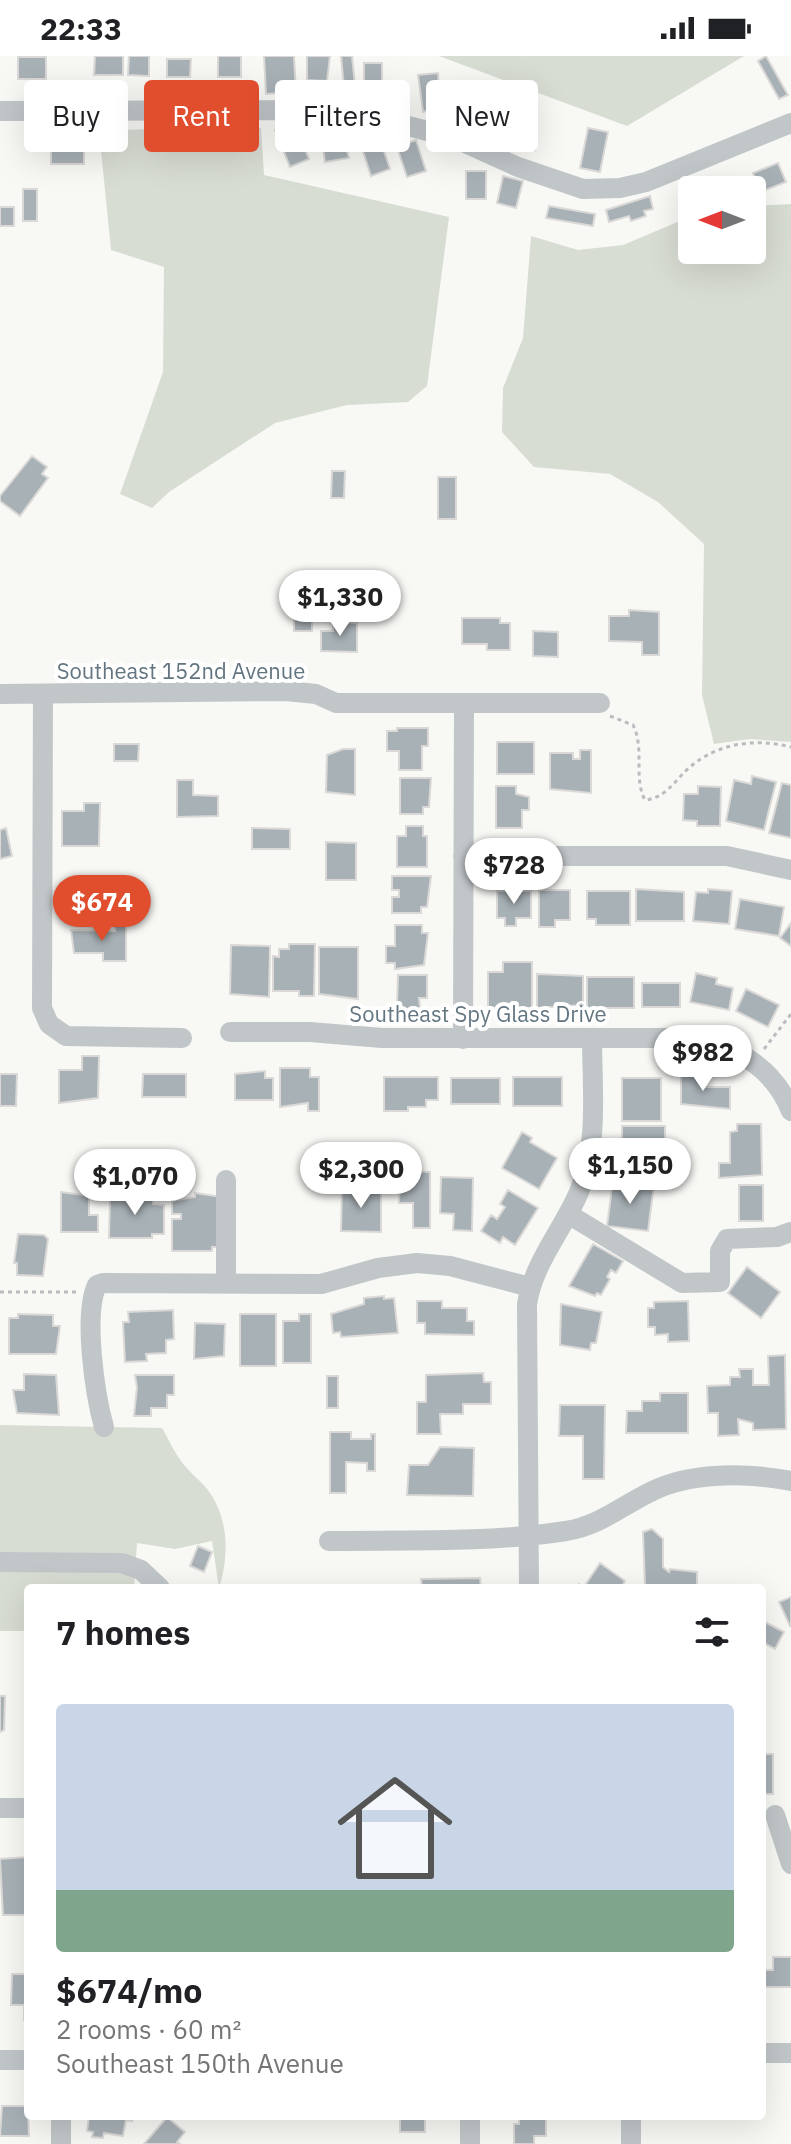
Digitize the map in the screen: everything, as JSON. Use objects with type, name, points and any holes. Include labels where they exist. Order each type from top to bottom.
[{"type":"street","points":[[0,111],[347,110],[454,138],[518,167],[583,189],[620,188],[646,182],[791,123]]},
{"type":"street","name":"Southeast 152nd Avenue","points":[[0,694],[286,691],[316,694],[336,703],[600,703]]},
{"type":"street","points":[[43,694],[42,1008],[49,1024],[66,1036],[182,1038]]},
{"type":"street","points":[[463,1039],[464,703]]},
{"type":"street","points":[[463,856],[727,856],[791,870]]},
{"type":"street","name":"Southeast Spy Glass Drive","points":[[230,1032],[463,1039],[694,1038],[731,1048],[755,1062],[778,1086],[791,1111]]},
{"type":"street","points":[[529,1584],[525,1351],[530,1287],[568,1214],[586,1169],[590,1146],[592,1038]]},
{"type":"street","points":[[226,1180],[226,1284]]},
{"type":"street","points":[[568,1214],[682,1283],[720,1282],[720,1251],[727,1239],[777,1237],[791,1232]]},
{"type":"street","points":[[104,1427],[93,1382],[95,1288],[321,1284],[378,1268],[417,1263],[458,1268],[530,1287]]},
{"type":"street","points":[[329,1541],[529,1534],[595,1524],[658,1488],[682,1481],[772,1477],[791,1481]]},
{"type":"street","points":[[0,1562],[122,1563],[141,1570],[156,1584]]},
{"type":"street","points":[[0,1808],[24,1808]]},
{"type":"street","points":[[775,1815],[791,1864]]},
{"type":"street","points":[[766,2053],[791,2053]]},
{"type":"street","points":[[0,2060],[24,2060]]},
{"type":"street","points":[[61,2120],[61,2144]]},
{"type":"street","points":[[470,2120],[470,2144]]},
{"type":"street","points":[[631,2120],[631,2144]]},
{"type":"path","points":[[600,703],[612,718],[633,725],[638,735],[640,791],[645,800],[655,799],[671,788],[689,768],[714,750],[744,743],[791,747]]},
{"type":"path","points":[[755,1062],[791,1014]]},
{"type":"path","points":[[0,1292],[95,1288]]},
{"type":"shaded area","points":[[439,56],[744,56],[627,126],[538,93],[538,80],[503,80]]},
{"type":"shaded area","points":[[259,128],[264,175],[449,217],[427,386],[408,402],[347,405],[275,423],[169,492],[152,508],[120,494],[163,372],[164,267],[111,250],[101,152],[128,152],[128,130],[144,129],[144,152],[259,152]]},
{"type":"shaded area","points":[[791,204],[791,742],[750,739],[714,744],[702,695],[704,544],[658,502],[610,474],[534,467],[502,432],[503,388],[523,338],[531,236],[578,250],[623,245],[678,222],[678,264],[766,264],[766,205]]},
{"type":"shaded area","points":[[0,1425],[162,1428],[181,1461],[210,1493],[221,1515],[226,1552],[220,1584],[212,1541],[175,1549],[137,1543],[134,1584],[24,1584],[24,1631],[0,1631]]},
{"type":"building","points":[[95,56],[123,56],[123,75],[94,75]]},
{"type":"building","points":[[129,56],[149,56],[149,76],[128,75]]},
{"type":"building","points":[[218,56],[241,56],[241,77],[218,77]]},
{"type":"building","points":[[264,56],[294,56],[295,80],[275,80],[275,93],[266,94]]},
{"type":"building","points":[[307,56],[330,56],[327,80],[307,80]]},
{"type":"building","points":[[341,56],[352,56],[354,80],[343,80]]},
{"type":"building","points":[[766,56],[788,95],[779,99],[758,61]]},
{"type":"building","points":[[18,57],[46,57],[46,79],[18,79]]},
{"type":"building","points":[[167,59],[191,59],[190,77],[167,77]]},
{"type":"building","points":[[364,63],[382,63],[382,80],[364,80]]},
{"type":"building","points":[[438,73],[439,80],[426,80],[426,111],[423,112],[418,75]]},
{"type":"building","points":[[588,128],[608,132],[600,172],[580,168]]},
{"type":"building","points":[[416,140],[426,171],[407,177],[399,152],[410,152],[410,142]]},
{"type":"building","points":[[51,152],[84,152],[84,164],[51,164]]},
{"type":"building","points":[[284,152],[306,152],[309,159],[290,167]]},
{"type":"building","points":[[323,152],[347,152],[349,158],[325,162]]},
{"type":"building","points":[[363,152],[384,152],[390,169],[371,176]]},
{"type":"building","points":[[778,163],[786,182],[766,190],[766,176],[754,176],[753,173]]},
{"type":"building","points":[[466,171],[486,171],[486,199],[466,199]]},
{"type":"building","points":[[503,176],[523,181],[516,208],[497,203]]},
{"type":"building","points":[[23,189],[37,189],[37,221],[23,221]]},
{"type":"building","points":[[650,196],[653,209],[644,211],[646,216],[631,221],[629,216],[609,222],[606,210]]},
{"type":"building","points":[[549,206],[595,214],[593,226],[546,218]]},
{"type":"building","points":[[0,207],[14,207],[14,226],[0,226]]},
{"type":"building","points":[[32,456],[47,467],[42,474],[48,478],[20,516],[0,501],[0,496]]},
{"type":"building","points":[[332,471],[345,471],[344,498],[331,498]]},
{"type":"building","points":[[438,477],[456,477],[456,519],[438,519]]},
{"type":"building","points":[[294,607],[312,607],[312,631],[294,631]]},
{"type":"building","points":[[629,610],[659,612],[659,655],[642,655],[642,642],[609,641],[609,616],[629,616]]},
{"type":"building","points":[[462,618],[500,618],[500,623],[510,623],[510,650],[487,650],[487,644],[462,644]]},
{"type":"building","points":[[333,622],[357,623],[357,652],[321,651],[321,631],[333,631]]},
{"type":"building","points":[[533,631],[558,632],[558,657],[533,656]]},
{"type":"building","points":[[397,728],[428,728],[428,746],[422,746],[422,770],[399,770],[399,751],[387,751],[387,731],[397,731]]},
{"type":"building","points":[[497,742],[534,742],[534,774],[497,774]]},
{"type":"building","points":[[114,744],[139,744],[138,761],[114,761]]},
{"type":"building","points":[[343,749],[355,749],[355,795],[326,792],[327,755]]},
{"type":"building","points":[[580,750],[591,750],[591,793],[550,789],[550,753],[573,753],[573,759],[580,759]]},
{"type":"building","points":[[752,776],[776,782],[764,830],[726,821],[734,780],[751,784]]},
{"type":"building","points":[[400,778],[431,778],[429,807],[423,807],[423,814],[400,814]]},
{"type":"building","points":[[177,780],[193,780],[193,795],[218,796],[218,816],[177,817]]},
{"type":"building","points":[[782,783],[791,785],[791,838],[769,833]]},
{"type":"building","points":[[496,786],[516,786],[516,794],[529,797],[529,810],[522,810],[522,828],[496,828]]},
{"type":"building","points":[[698,786],[721,787],[720,826],[697,826],[697,821],[683,820],[684,794],[698,794]]},
{"type":"building","points":[[84,803],[100,803],[99,846],[62,846],[62,811],[84,811]]},
{"type":"building","points":[[406,826],[423,826],[423,836],[427,836],[427,867],[397,867],[397,836],[406,836]]},
{"type":"building","points":[[6,828],[12,856],[0,859],[0,830]]},
{"type":"building","points":[[252,828],[290,829],[290,849],[252,849]]},
{"type":"building","points":[[326,842],[356,843],[356,880],[326,880]]},
{"type":"building","points":[[392,876],[431,876],[427,907],[421,907],[421,913],[392,913],[392,897],[399,897],[399,890],[392,890]]},
{"type":"building","points":[[636,889],[684,892],[684,921],[636,921]]},
{"type":"building","points":[[708,889],[732,891],[729,924],[693,921],[696,892],[708,893]]},
{"type":"building","points":[[539,890],[570,890],[570,920],[555,920],[555,927],[539,927]]},
{"type":"building","points":[[497,891],[531,891],[531,918],[516,918],[516,926],[505,926],[505,918],[497,918]]},
{"type":"building","points":[[587,891],[630,891],[630,925],[596,925],[596,919],[587,919]]},
{"type":"building","points":[[740,899],[784,907],[779,936],[735,929]]},
{"type":"building","points":[[791,923],[791,946],[780,938]]},
{"type":"building","points":[[115,925],[126,925],[126,961],[103,961],[103,953],[74,953],[71,930],[115,931]]},
{"type":"building","points":[[395,925],[422,925],[422,933],[428,933],[424,965],[395,969],[395,963],[386,963],[386,946],[395,946]]},
{"type":"building","points":[[289,944],[315,944],[314,996],[299,996],[299,991],[273,991],[273,956],[279,957],[279,949],[289,949]]},
{"type":"building","points":[[231,945],[270,946],[269,997],[230,994]]},
{"type":"building","points":[[319,947],[358,947],[358,999],[319,994]]},
{"type":"building","points":[[503,962],[532,962],[532,1008],[488,1008],[488,972],[503,972]]},
{"type":"building","points":[[696,973],[717,978],[716,984],[733,988],[729,1010],[690,1002]]},
{"type":"building","points":[[537,974],[583,976],[583,1005],[537,1008]]},
{"type":"building","points":[[398,975],[427,975],[427,998],[419,998],[421,1016],[391,1016],[391,1004],[397,1004]]},
{"type":"building","points":[[587,977],[634,977],[634,1008],[587,1008]]},
{"type":"building","points":[[642,983],[680,983],[680,1007],[642,1007]]},
{"type":"building","points":[[746,989],[779,1005],[768,1027],[736,1011]]},
{"type":"building","points":[[82,1056],[99,1056],[98,1098],[59,1103],[59,1070],[82,1070]]},
{"type":"building","points":[[280,1068],[310,1068],[310,1077],[319,1077],[319,1111],[308,1111],[308,1103],[280,1107]]},
{"type":"building","points":[[265,1071],[265,1078],[273,1078],[273,1100],[235,1100],[235,1074]]},
{"type":"building","points":[[0,1074],[17,1074],[16,1106],[0,1106]]},
{"type":"building","points":[[143,1074],[186,1074],[186,1097],[142,1097]]},
{"type":"building","points":[[681,1075],[704,1075],[704,1087],[730,1087],[730,1109],[681,1104]]},
{"type":"building","points":[[384,1077],[438,1077],[438,1100],[426,1100],[426,1107],[408,1107],[408,1111],[384,1111]]},
{"type":"building","points":[[513,1077],[562,1077],[562,1106],[513,1106]]},
{"type":"building","points":[[451,1078],[500,1078],[500,1104],[451,1104]]},
{"type":"building","points":[[622,1078],[661,1078],[661,1121],[622,1121]]},
{"type":"building","points":[[737,1124],[761,1124],[762,1175],[719,1178],[719,1163],[730,1163],[730,1132],[737,1131]]},
{"type":"building","points":[[622,1126],[665,1126],[665,1156],[622,1161]]},
{"type":"building","points":[[522,1132],[532,1138],[530,1142],[557,1158],[539,1189],[502,1168]]},
{"type":"building","points":[[400,1171],[430,1172],[430,1228],[413,1228],[413,1203],[399,1203]]},
{"type":"building","points":[[441,1177],[473,1178],[472,1231],[453,1230],[454,1214],[440,1213]]},
{"type":"building","points":[[613,1180],[654,1185],[648,1231],[607,1226]]},
{"type":"building","points":[[739,1185],[763,1185],[763,1221],[739,1221]]},
{"type":"building","points":[[342,1188],[381,1188],[381,1232],[341,1231]]},
{"type":"building","points":[[508,1190],[538,1208],[515,1245],[503,1237],[500,1243],[481,1231],[491,1215],[497,1219],[505,1207],[500,1204]]},
{"type":"building","points":[[61,1192],[89,1196],[89,1215],[98,1215],[98,1232],[61,1232]]},
{"type":"building","points":[[195,1193],[222,1197],[222,1247],[212,1247],[212,1251],[172,1251],[172,1219],[181,1219],[181,1214],[172,1214],[172,1201],[195,1197]]},
{"type":"building","points":[[110,1196],[153,1196],[153,1204],[164,1205],[164,1234],[152,1234],[152,1238],[109,1238]]},
{"type":"building","points":[[18,1234],[44,1235],[48,1239],[43,1276],[17,1275],[17,1263],[14,1263]]},
{"type":"building","points":[[593,1244],[623,1261],[616,1273],[611,1270],[607,1277],[610,1279],[601,1295],[597,1293],[595,1296],[569,1286]]},
{"type":"building","points":[[747,1267],[780,1292],[761,1318],[728,1293]]},
{"type":"building","points":[[384,1296],[384,1299],[394,1298],[398,1333],[341,1337],[340,1332],[333,1333],[331,1314],[364,1304],[364,1298]]},
{"type":"building","points":[[417,1301],[442,1301],[442,1308],[467,1308],[467,1321],[474,1321],[474,1335],[425,1334],[425,1323],[417,1323]]},
{"type":"building","points":[[688,1301],[689,1341],[668,1342],[668,1334],[655,1335],[655,1327],[648,1327],[648,1308],[654,1308],[654,1302]]},
{"type":"building","points":[[561,1304],[602,1312],[596,1343],[591,1343],[590,1350],[560,1345]]},
{"type":"building","points":[[173,1310],[174,1339],[166,1340],[166,1353],[146,1354],[147,1361],[125,1362],[123,1322],[129,1322],[128,1312]]},
{"type":"building","points":[[18,1314],[53,1315],[53,1326],[60,1326],[56,1354],[9,1354],[9,1318],[18,1318]]},
{"type":"building","points":[[240,1314],[276,1314],[276,1366],[240,1366]]},
{"type":"building","points":[[299,1314],[311,1314],[311,1363],[283,1363],[283,1321],[299,1321]]},
{"type":"building","points":[[195,1323],[225,1324],[224,1356],[194,1359]]},
{"type":"building","points":[[785,1355],[786,1429],[753,1430],[753,1423],[738,1419],[739,1435],[718,1436],[718,1413],[708,1413],[707,1386],[730,1385],[730,1377],[740,1377],[739,1369],[753,1369],[753,1385],[769,1385],[768,1356]]},
{"type":"building","points":[[483,1373],[484,1382],[491,1382],[491,1404],[463,1404],[463,1414],[440,1414],[441,1434],[417,1434],[417,1402],[426,1402],[426,1375]]},
{"type":"building","points":[[24,1374],[56,1375],[59,1415],[17,1413],[13,1390],[24,1390]]},
{"type":"building","points":[[135,1375],[174,1375],[174,1395],[167,1395],[167,1408],[151,1408],[151,1416],[134,1416]]},
{"type":"building","points":[[327,1376],[338,1376],[338,1408],[327,1408]]},
{"type":"building","points":[[660,1393],[688,1393],[688,1433],[626,1433],[627,1411],[642,1411],[642,1401],[660,1401]]},
{"type":"building","points":[[560,1405],[605,1405],[604,1479],[583,1479],[583,1436],[559,1436]]},
{"type":"building","points":[[330,1432],[351,1432],[351,1439],[371,1439],[371,1434],[375,1434],[375,1471],[367,1471],[367,1463],[346,1462],[346,1493],[330,1493]]},
{"type":"building","points":[[440,1447],[474,1448],[473,1496],[407,1495],[409,1465],[428,1465]]},
{"type":"building","points":[[652,1529],[663,1539],[663,1567],[669,1572],[670,1569],[697,1572],[697,1584],[645,1584],[643,1532]]},
{"type":"building","points":[[198,1546],[212,1552],[204,1572],[190,1566]]},
{"type":"building","points":[[600,1563],[625,1581],[623,1584],[586,1584]]},
{"type":"building","points":[[480,1578],[481,1584],[422,1584],[421,1579]]},
{"type":"building","points":[[791,1597],[791,1626],[790,1626],[779,1602]]},
{"type":"building","points":[[766,1623],[784,1632],[775,1649],[766,1644]]},
{"type":"building","points":[[0,1696],[5,1696],[4,1730],[0,1732]]},
{"type":"building","points":[[766,1754],[773,1754],[773,1794],[766,1794]]},
{"type":"building","points":[[24,1857],[24,1915],[3,1915],[0,1859]]},
{"type":"building","points":[[773,1957],[791,1957],[791,1987],[766,1987],[766,1970],[773,1970]]},
{"type":"building","points":[[12,1974],[24,1974],[24,2005],[11,2005]]},
{"type":"building","points":[[2,2106],[24,2106],[29,2136],[0,2136]]},
{"type":"building","points":[[88,2120],[126,2120],[123,2136],[104,2133],[103,2138],[92,2137],[93,2132],[87,2131]]},
{"type":"building","points":[[164,2120],[171,2120],[185,2132],[177,2142],[180,2144],[144,2144]]},
{"type":"building","points":[[400,2120],[425,2120],[425,2132],[400,2132]]},
{"type":"building","points":[[519,2120],[546,2120],[546,2136],[534,2136],[534,2144],[514,2144],[514,2124],[519,2124]]}]
